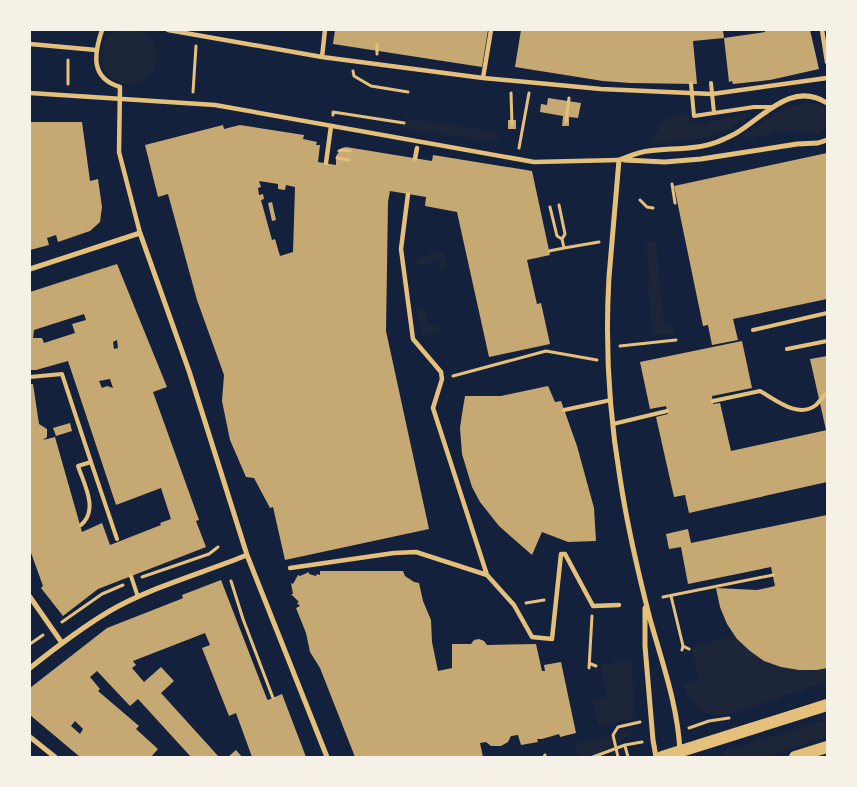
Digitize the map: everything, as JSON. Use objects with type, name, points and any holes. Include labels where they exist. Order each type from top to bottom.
[{"type":"main road","points":[[662,757],[679,754],[827,705]]},
{"type":"main road","points":[[795,757],[827,747]]},
{"type":"street","points":[[102,30],[96,50],[99,69],[105,80],[120,87],[119,152],[140,233],[189,371],[247,555],[327,757]]},
{"type":"street","points":[[168,30],[350,61],[483,78],[630,91],[712,94],[827,78]]},
{"type":"street","points":[[322,57],[325,30]]},
{"type":"street","points":[[483,78],[491,30]]},
{"type":"street","points":[[822,30],[827,62]]},
{"type":"street","points":[[30,44],[96,50]]},
{"type":"street","points":[[30,93],[215,105],[534,162],[619,160],[666,162],[797,144],[818,144],[827,140]]},
{"type":"street","points":[[619,160],[646,151],[716,142],[737,133],[770,107],[801,96],[817,97],[827,103]]},
{"type":"street","points":[[326,163],[331,126]]},
{"type":"street","points":[[415,159],[417,148]]},
{"type":"street","points":[[619,160],[609,279],[608,347],[610,400],[628,524],[645,600],[674,704],[679,754]]},
{"type":"street","points":[[408,194],[401,249],[413,339],[441,372],[442,379],[433,408],[487,575],[514,605],[532,636],[552,639],[561,554],[565,554],[593,606],[619,605]]},
{"type":"street","points":[[30,269],[140,233]]},
{"type":"street","points":[[290,568],[394,553],[416,552],[487,575]]},
{"type":"street","points":[[30,668],[62,643],[109,612],[138,597],[247,555]]},
{"type":"street","points":[[30,598],[62,643]]},
{"type":"street","points":[[645,600],[645,646],[656,757]]},
{"type":"street","points":[[30,737],[55,757]]},
{"type":"lane","points":[[711,83],[714,113]]},
{"type":"lane","points":[[691,84],[694,116],[754,107],[770,107]]},
{"type":"lane","points":[[753,330],[827,313]]},
{"type":"lane","points":[[787,349],[827,341]]},
{"type":"lane","points":[[30,377],[62,374],[117,540]]},
{"type":"lane","points":[[713,400],[760,391],[795,410],[806,410],[815,406],[827,392]]},
{"type":"lane","points":[[564,410],[610,400]]},
{"type":"lane","points":[[613,424],[667,411]]},
{"type":"lane","points":[[82,525],[88,517],[90,504],[78,466],[91,462]]},
{"type":"lane","points":[[131,576],[138,597]]},
{"type":"path","points":[[192,103],[197,36]]},
{"type":"path","points":[[68,47],[68,96]]},
{"type":"path","points":[[350,61],[354,76],[371,86],[408,92]]},
{"type":"path","points":[[510,80],[512,125]]},
{"type":"path","points":[[520,144],[531,82]]},
{"type":"path","points":[[566,122],[571,86]]},
{"type":"path","points":[[376,118],[404,123]]},
{"type":"path","points":[[342,150],[350,152]]},
{"type":"path","points":[[337,158],[349,160]]},
{"type":"path","points":[[672,184],[675,203]]},
{"type":"path","points":[[640,200],[647,207],[653,208]]},
{"type":"path","points":[[559,205],[565,234],[562,239],[564,248]]},
{"type":"path","points":[[550,207],[557,236],[562,239]]},
{"type":"path","points":[[549,251],[599,242]]},
{"type":"path","points":[[608,347],[676,340]]},
{"type":"path","points":[[442,379],[546,351],[600,360]]},
{"type":"path","points":[[663,597],[773,575]]},
{"type":"path","points":[[231,581],[243,619],[273,698]]},
{"type":"path","points":[[671,596],[683,646],[682,650]]},
{"type":"path","points":[[593,606],[590,666],[596,666]]},
{"type":"path","points":[[30,644],[43,634]]},
{"type":"path","points":[[683,646],[689,649]]},
{"type":"path","points":[[689,728],[709,721]]},
{"type":"path","points":[[618,757],[614,735],[618,727],[627,725]]},
{"type":"path","points":[[593,757],[624,745],[644,741]]},
{"type":"path","points":[[624,745],[628,757]]},
{"type":"shaded area","points":[[124,28],[134,28],[149,36],[155,45],[157,56],[155,67],[149,76],[134,84],[124,84],[113,79],[106,72],[101,61],[101,51],[106,40],[113,33]]},
{"type":"shaded area","points":[[807,103],[820,105],[827,112],[825,128],[819,133],[814,134],[796,130],[745,139],[745,135],[773,115],[796,105]]},
{"type":"shaded area","points":[[688,113],[689,123],[692,125],[751,113],[728,129],[717,134],[654,144],[651,140],[659,129],[658,123]]},
{"type":"shaded area","points":[[405,118],[498,132],[496,142],[403,128]]},
{"type":"shaded area","points":[[647,241],[656,241],[664,326],[674,328],[675,335],[651,335]]},
{"type":"shaded area","points":[[444,252],[447,267],[439,269],[438,261],[417,266],[416,258]]},
{"type":"shaded area","points":[[425,307],[429,326],[438,325],[440,332],[422,336],[416,308]]},
{"type":"shaded area","points":[[735,635],[757,656],[779,667],[795,670],[827,668],[827,682],[729,714],[719,715],[704,712],[694,705],[683,683],[699,681],[692,647]]},
{"type":"shaded area","points":[[630,660],[634,718],[598,726],[592,700],[607,697],[600,665]]},
{"type":"shaded area","points":[[827,719],[827,737],[765,757],[723,757],[722,752]]},
{"type":"shaded area","points":[[632,731],[608,749],[593,755],[579,757],[575,744]]},
{"type":"building","points":[[335,30],[488,30],[482,67],[333,44]]},
{"type":"building","points":[[521,30],[723,30],[724,38],[693,41],[697,84],[630,83],[603,81],[515,67]]},
{"type":"building","points":[[765,30],[810,30],[819,69],[770,80],[733,84],[732,81],[729,82],[724,38],[765,32]]},
{"type":"building","points":[[548,98],[581,103],[578,118],[569,117],[569,126],[562,126],[563,116],[540,112],[541,104],[547,105]]},
{"type":"building","points":[[508,120],[516,120],[516,129],[508,129]]},
{"type":"building","points":[[30,122],[82,122],[90,181],[98,179],[102,207],[100,222],[90,231],[58,242],[56,235],[47,238],[49,245],[30,250]]},
{"type":"building","points":[[223,125],[224,129],[240,125],[304,135],[303,139],[317,142],[316,145],[320,145],[318,162],[336,165],[336,156],[342,148],[346,147],[432,161],[433,155],[532,171],[550,255],[527,260],[537,304],[541,303],[550,344],[489,357],[457,212],[425,206],[426,197],[390,191],[388,202],[386,331],[429,529],[285,560],[273,507],[270,508],[254,478],[246,477],[230,440],[222,401],[224,375],[197,300],[168,194],[158,197],[145,145]],"holes":[[[259,181],[278,184],[278,189],[285,190],[286,185],[295,187],[293,252],[280,256],[275,239],[272,240],[261,200],[264,199],[263,194],[259,195],[258,188],[261,187]]]},
{"type":"building","points":[[827,153],[827,299],[733,319],[738,340],[712,345],[708,325],[703,326],[674,186]]},
{"type":"building","points":[[272,202],[276,220],[272,221],[268,203]]},
{"type":"building","points":[[117,264],[167,387],[153,392],[199,520],[196,521],[206,547],[98,589],[63,616],[41,588],[43,586],[30,550],[30,384],[33,384],[39,424],[47,429],[47,437],[43,440],[55,437],[82,532],[102,523],[110,545],[161,525],[160,523],[171,519],[161,488],[116,505],[68,361],[30,370],[30,292]],"holes":[[[84,314],[86,320],[72,324],[75,333],[44,343],[42,338],[33,338],[34,330]],[[117,340],[118,348],[114,349],[113,342]],[[110,379],[113,388],[107,386],[102,388],[99,381]]]},
{"type":"building","points":[[742,341],[752,388],[712,396],[713,404],[720,403],[731,451],[827,430],[827,482],[689,513],[685,495],[674,497],[656,417],[668,414],[666,406],[650,409],[640,362]]},
{"type":"building","points":[[827,356],[827,430],[826,430],[810,359]]},
{"type":"building","points":[[548,386],[555,402],[561,401],[577,446],[594,508],[596,541],[568,542],[542,532],[532,555],[499,526],[480,502],[472,487],[462,454],[460,428],[465,396],[501,396]]},
{"type":"building","points":[[70,423],[72,431],[56,436],[53,428]]},
{"type":"building","points":[[827,515],[827,668],[817,670],[781,667],[764,661],[737,639],[727,624],[720,607],[716,588],[757,590],[775,586],[771,567],[688,584],[681,547],[669,549],[666,534],[688,529],[691,543]]},
{"type":"building","points":[[320,571],[403,571],[405,576],[419,583],[423,601],[431,620],[432,642],[438,671],[452,668],[452,644],[471,644],[474,640],[479,639],[487,645],[536,644],[542,671],[545,671],[544,665],[561,662],[576,733],[560,737],[559,734],[537,739],[538,742],[521,745],[518,735],[511,736],[508,742],[501,746],[491,746],[486,742],[480,743],[483,757],[355,757],[320,668],[310,652],[306,633],[296,608],[300,606],[297,603],[299,602],[291,594],[293,594],[291,583],[293,584],[298,575],[309,572],[309,574],[316,576],[317,574],[320,575]]},
{"type":"building","points":[[221,580],[267,699],[282,694],[306,757],[252,757],[236,713],[229,716],[202,648],[210,645],[205,633],[133,661],[136,665],[132,668],[144,682],[161,667],[174,681],[161,693],[219,757],[191,757],[138,699],[130,706],[97,671],[90,677],[100,689],[98,691],[139,726],[136,729],[158,749],[151,757],[80,757],[30,715],[30,688],[107,628],[181,599],[183,598],[182,595]],"holes":[[[75,721],[83,729],[80,734],[71,726]]]},
{"type":"building","points":[[236,750],[242,757],[228,757]]}]
